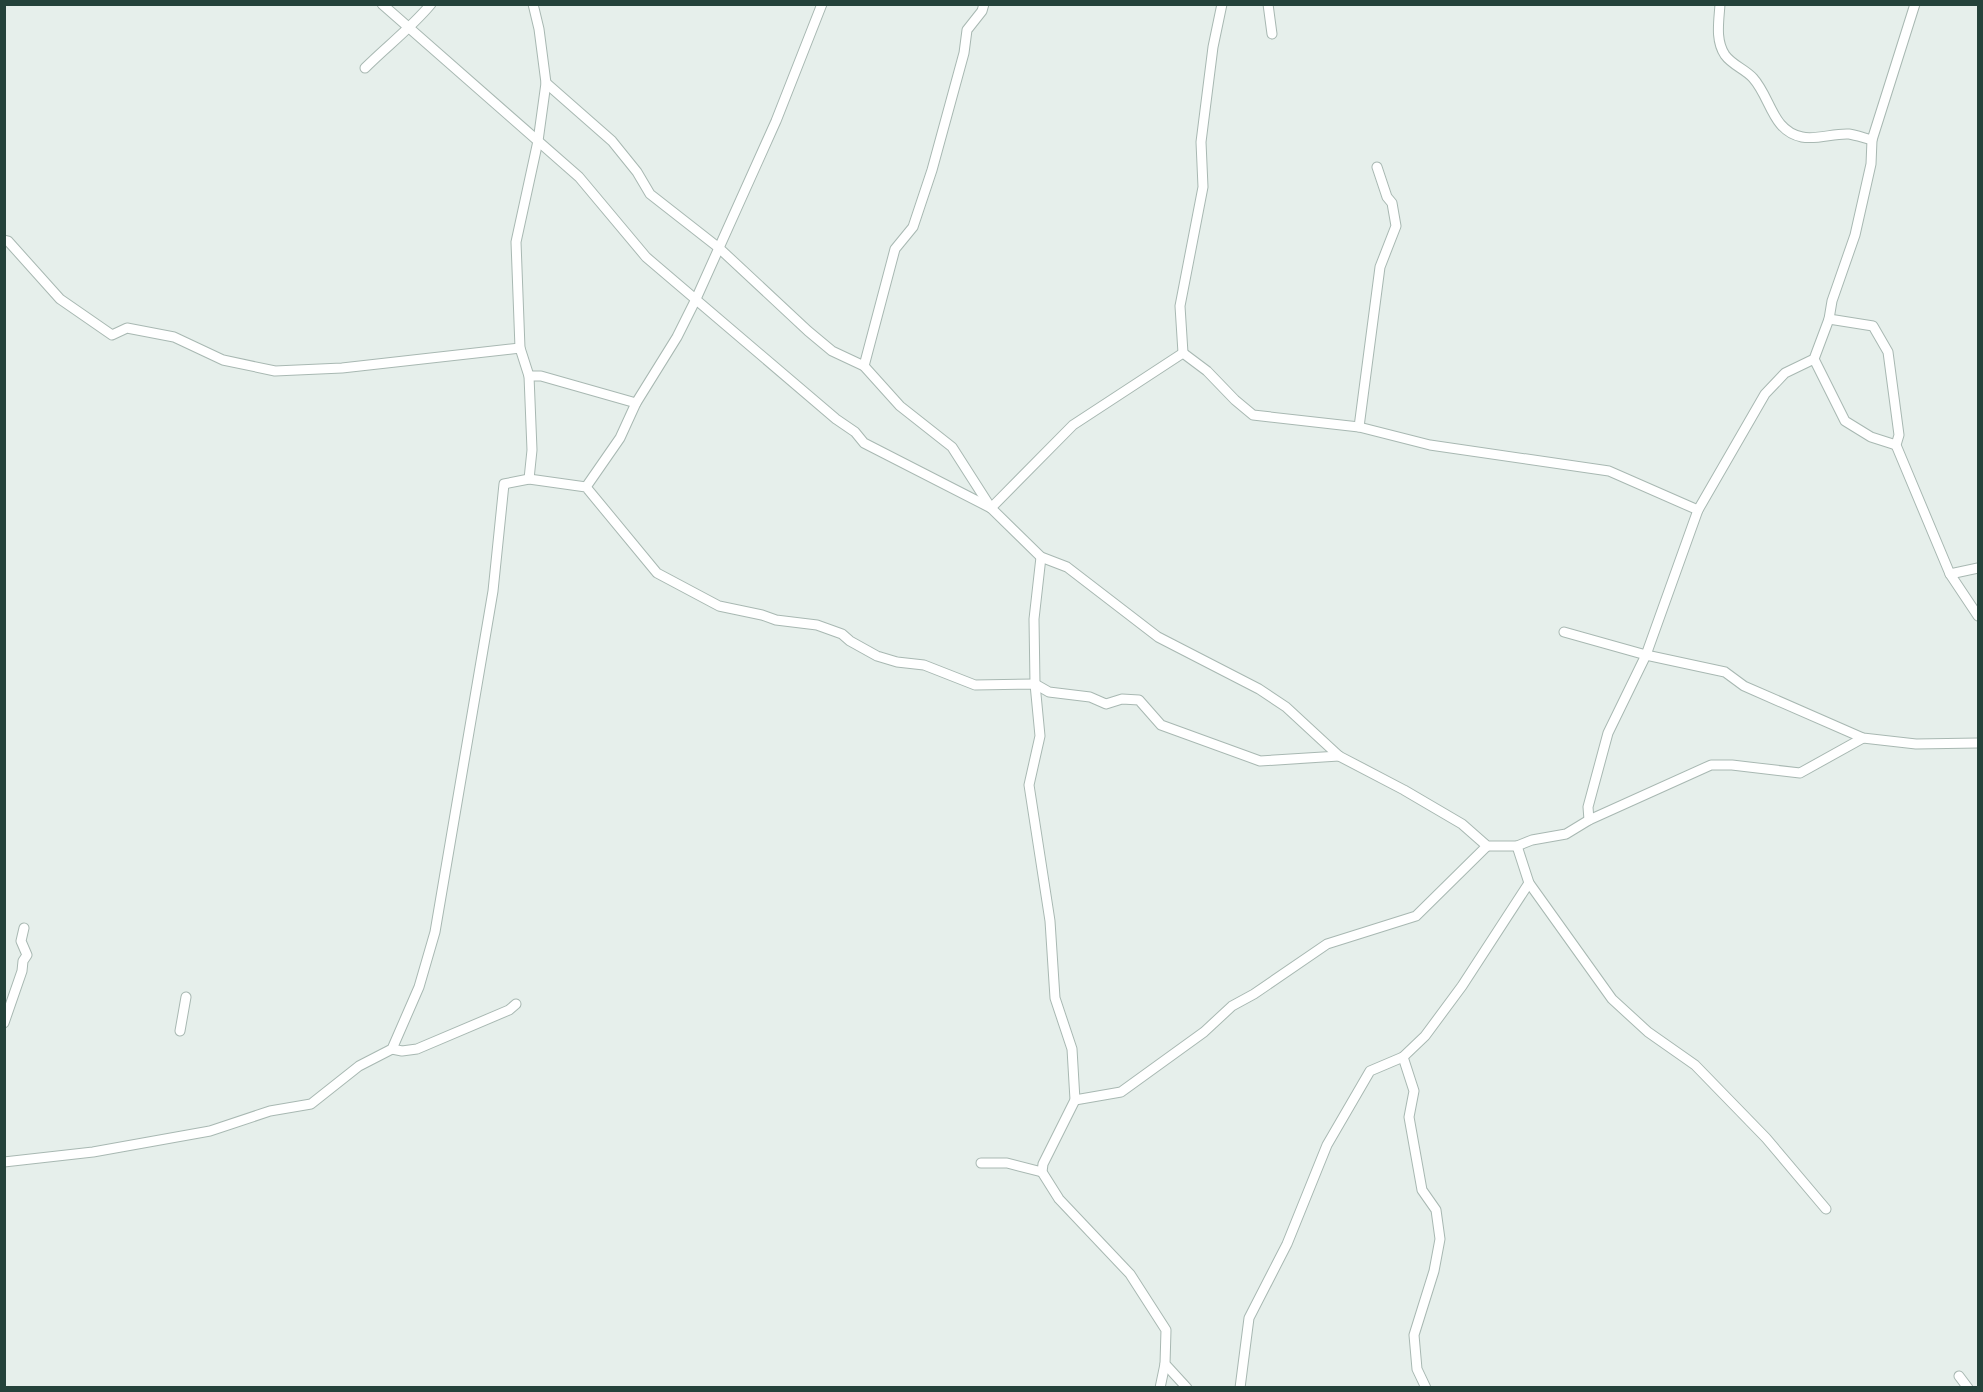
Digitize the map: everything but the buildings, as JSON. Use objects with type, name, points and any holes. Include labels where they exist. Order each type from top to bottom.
[{"type":"street","points":[[382,4],[579,177],[646,257],[836,419],[855,432],[864,443],[991,508]]},
{"type":"street","points":[[365,68],[387,46],[411,28],[431,4]]},
{"type":"street","points":[[529,478],[532,450],[529,376],[520,348],[516,242],[538,141],[546,83],[539,29],[533,4]]},
{"type":"street","points":[[586,487],[620,438],[636,402],[677,338],[776,121],[822,4]]},
{"type":"street","points":[[864,366],[895,249],[913,226],[932,170],[964,53],[967,30],[982,11],[984,4]]},
{"type":"street","points":[[1222,4],[1213,47],[1201,142],[1203,187],[1180,306],[1183,353],[1207,371],[1253,415],[1359,427],[1430,445],[1609,471],[1698,510]]},
{"type":"street","points":[[1268,4],[1272,34]]},
{"type":"street","points":[[1720,4],[1718,33],[1724,54],[1746,70],[1756,81],[1777,121],[1786,130],[1803,137],[1848,134],[1872,140]]},
{"type":"street","points":[[1589,820],[1588,807],[1608,733],[1646,655],[1698,510],[1765,394],[1785,373],[1814,358],[1829,319],[1832,301],[1855,235],[1871,164],[1872,140],[1915,4]]},
{"type":"street","points":[[546,83],[612,141],[637,172],[650,194],[719,248],[832,351],[864,366],[900,406],[952,447],[991,508],[1041,557],[1067,567],[1158,637],[1259,689],[1286,707],[1339,756],[1462,824],[1487,846],[1517,846],[1532,840],[1566,834],[1589,820],[1711,765],[1732,765],[1800,773],[1863,738]]},
{"type":"street","points":[[1359,427],[1380,267],[1396,226],[1392,203],[1377,167]]},
{"type":"street","points":[[4,240],[8,241],[60,299],[112,335],[127,328],[174,337],[223,360],[275,370],[342,368],[520,348]]},
{"type":"street","points":[[1829,319],[1873,326],[1888,352],[1899,435],[1896,445],[1950,574],[1978,616]]},
{"type":"street","points":[[991,508],[1073,425],[1183,353]]},
{"type":"street","points":[[1814,358],[1845,421],[1871,437],[1896,445]]},
{"type":"street","points":[[529,376],[541,376],[636,402]]},
{"type":"street","points":[[392,1049],[418,987],[435,932],[493,591],[504,484],[529,478],[586,487],[657,573],[718,606],[776,620],[817,625],[842,634],[877,656],[897,662],[931,667],[975,685],[1035,684],[1049,692],[1090,697],[1106,704],[1122,699],[1139,700],[1161,725],[1260,761],[1339,756]]},
{"type":"street","points":[[1041,557],[1034,619],[1035,684],[1041,736],[1029,785],[1050,921],[1055,998],[1072,1049],[1075,1100],[1043,1164],[1042,1172],[1059,1199],[1130,1274],[1166,1330],[1165,1364],[1160,1388]]},
{"type":"street","points":[[1950,574],[1978,568]]},
{"type":"street","points":[[1564,632],[1646,655],[1725,672],[1744,686],[1863,738],[1916,744],[1978,743]]},
{"type":"street","points":[[1075,1100],[1121,1092],[1204,1032],[1232,1006],[1254,994],[1327,944],[1416,916],[1487,846]]},
{"type":"street","points":[[1517,846],[1529,883],[1612,999],[1648,1032],[1695,1065],[1766,1138],[1826,1209]]},
{"type":"street","points":[[1240,1388],[1249,1318],[1287,1244],[1327,1145],[1370,1071],[1403,1057],[1425,1036],[1462,986],[1529,883]]},
{"type":"street","points":[[4,1023],[22,970],[22,961],[27,955],[21,941],[24,928]]},
{"type":"street","points":[[180,1031],[186,997]]},
{"type":"street","points":[[4,1162],[93,1152],[210,1131],[270,1111],[311,1104],[359,1066],[392,1049],[402,1051],[417,1049],[509,1010],[516,1004]]},
{"type":"street","points":[[1403,1057],[1414,1091],[1409,1117],[1422,1190],[1436,1210],[1440,1239],[1434,1271],[1414,1335],[1417,1369],[1425,1388]]},
{"type":"street","points":[[981,1162],[1007,1163],[1042,1172]]},
{"type":"street","points":[[1165,1364],[1187,1388]]},
{"type":"street","points":[[1959,1376],[1968,1388]]}]
